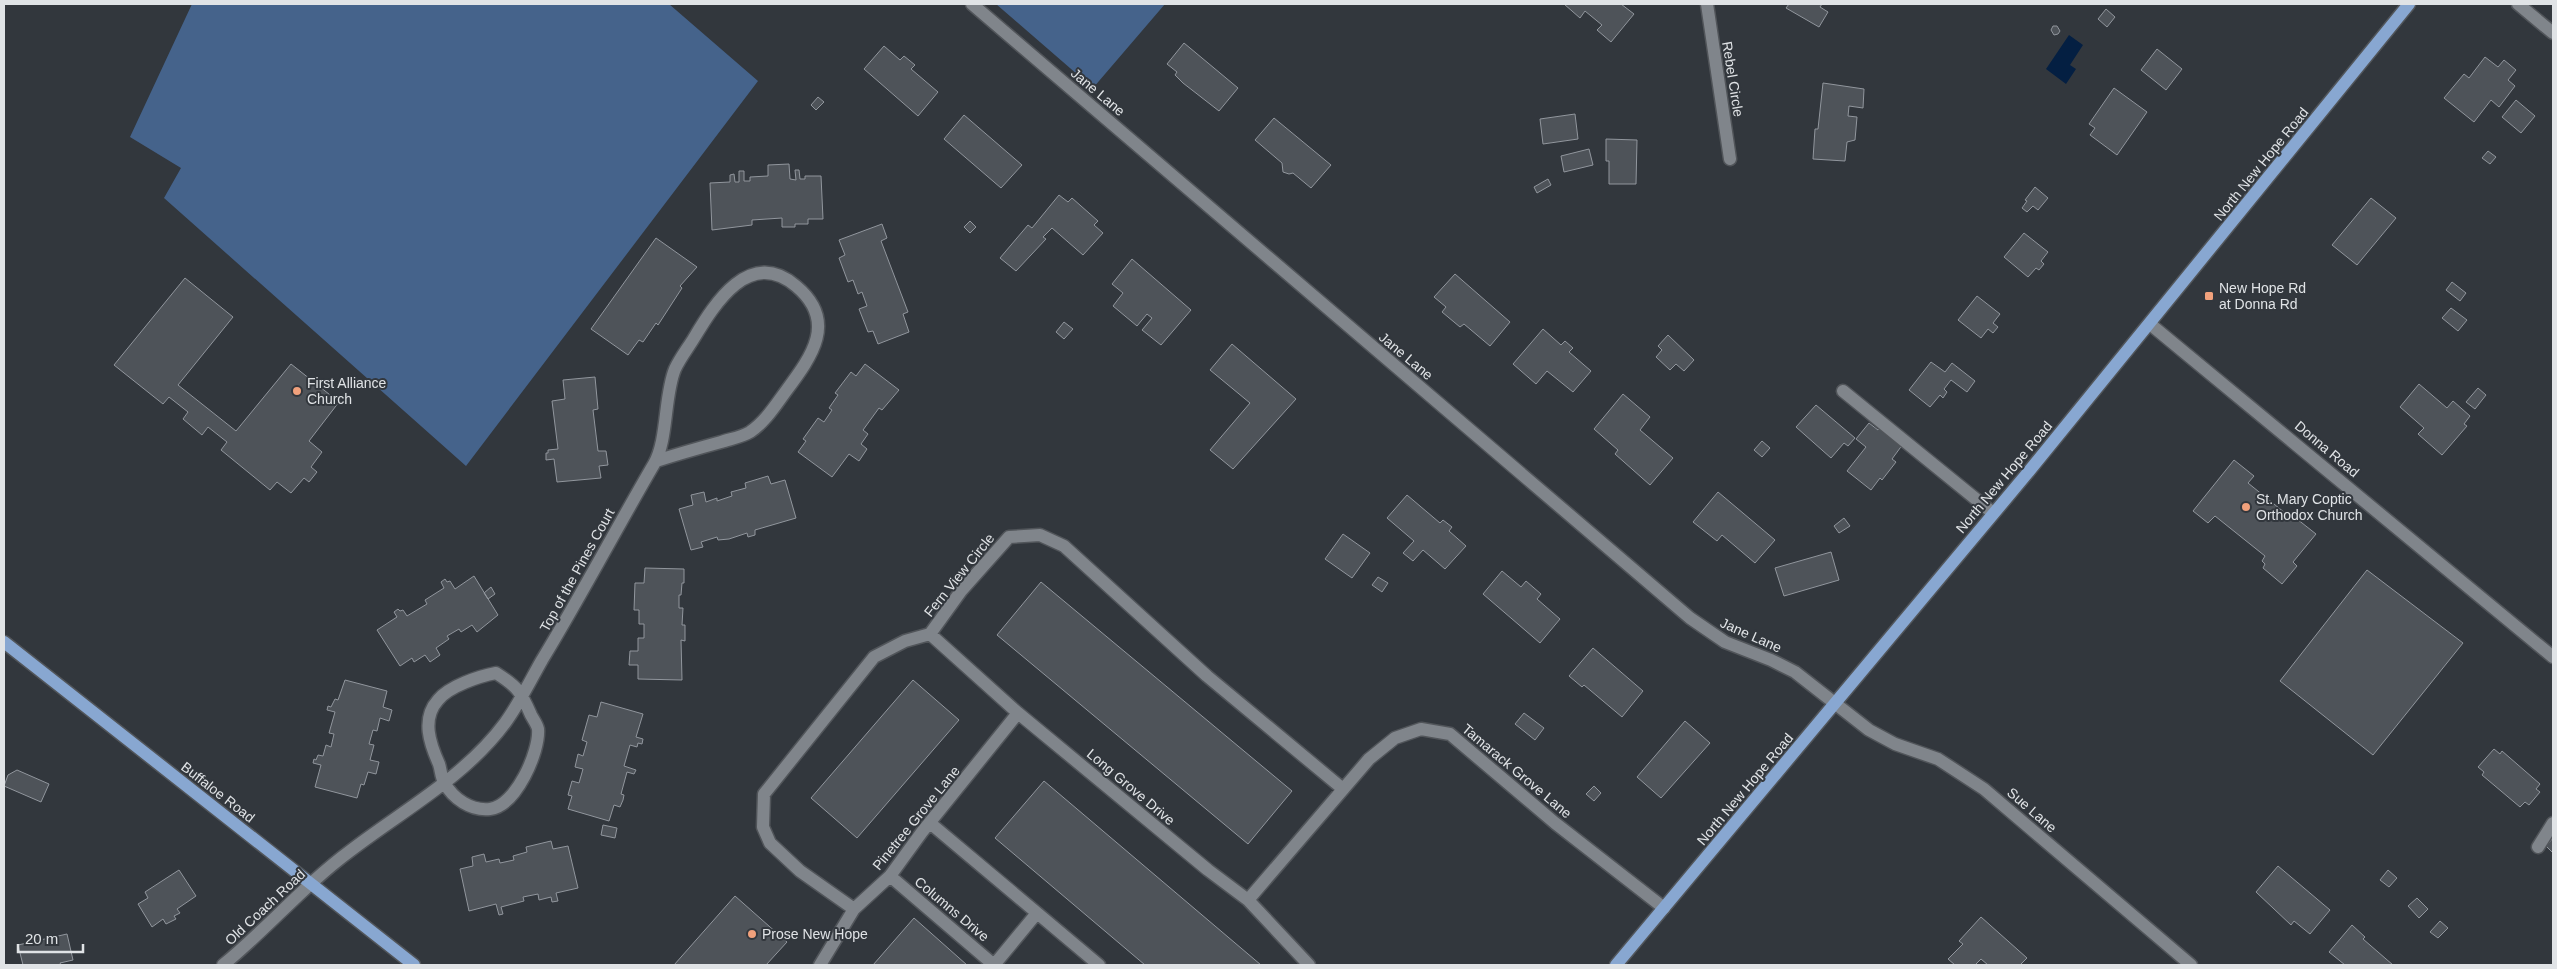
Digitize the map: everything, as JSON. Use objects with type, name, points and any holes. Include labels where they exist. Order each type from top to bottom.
[{"type":"main road","name":"North New Hope Road","points":[[1616,965],[1835,706],[2150,324],[2410,4]]},
{"type":"main road","name":"Buffaloe Road","points":[[4,642],[414,965]]},
{"type":"street","name":"Jane Lane","points":[[972,4],[1690,618],[1725,642],[1771,660],[1794,672],[1835,706]]},
{"type":"street","name":"Rebel Circle","points":[[1707,4],[1730,159]]},
{"type":"street","points":[[2518,4],[2553,34]]},
{"type":"street","name":"Top of the Pines Court","points":[[327,870],[477,755],[505,722],[573,609],[638,489],[656,460],[675,370],[720,299],[737,282],[756,274],[772,274],[784,277],[812,302],[819,323],[818,338],[803,368],[767,417],[748,434],[656,460]]},
{"type":"street","name":"Donna Road","points":[[2150,324],[2553,657]]},
{"type":"street","points":[[1843,391],[1993,513]]},
{"type":"street","name":"Fern View Circle","points":[[854,908],[800,871],[770,844],[763,827],[764,794],[874,657],[905,641],[930,634],[961,591],[1009,537],[1040,535],[1064,546],[1208,676],[1343,789]]},
{"type":"street","name":"Long Grove Drive","points":[[930,634],[1018,713],[1208,870],[1248,900],[1309,965]]},
{"type":"street","points":[[496,673],[522,693],[538,728],[536,746],[530,766],[520,785],[508,798],[493,809],[478,810],[458,800],[444,782],[428,733],[429,719],[438,699],[474,677],[496,673]]},
{"type":"street","name":"Sue Lane","points":[[1835,706],[1869,730],[1895,744],[1938,759],[1984,789],[2191,965]]},
{"type":"street","name":"Pinetree Grove Lane","points":[[820,965],[854,908],[890,876],[1018,713]]},
{"type":"street","name":"Tamarack Grove Lane","points":[[1248,900],[1369,759],[1395,738],[1421,729],[1450,734],[1555,823],[1664,908]]},
{"type":"street","points":[[930,823],[1099,965]]},
{"type":"street","points":[[2538,847],[2553,823]]},
{"type":"street","name":"Old Coach Road","points":[[223,965],[253,941],[327,870]]},
{"type":"street","name":"Columns Drive","points":[[890,876],[994,965]]},
{"type":"street","points":[[994,965],[1037,913]]},
{"type":"shaded area","points":[[192,4],[669,4],[758,81],[466,466],[164,198],[181,168],[130,137]]},
{"type":"shaded area","points":[[996,4],[1165,4],[1093,88]]},
{"type":"shaded area","points":[[2069,35],[2083,45],[2070,65],[2076,69],[2066,84],[2046,69]]},
{"type":"building","points":[[1564,4],[1621,4],[1634,14],[1611,42],[1597,30],[1602,25],[1585,11],[1580,18]]},
{"type":"building","points":[[1789,4],[1822,4],[1820,7],[1828,12],[1819,27],[1786,8]]},
{"type":"building","points":[[2106,9],[2115,17],[2107,27],[2098,19]]},
{"type":"building","points":[[2053,26],[2057,26],[2060,31],[2058,34],[2054,35],[2051,30]]},
{"type":"building","points":[[1184,43],[1238,88],[1219,111],[1183,83],[1175,75],[1177,72],[1167,64]]},
{"type":"building","points":[[884,46],[900,60],[904,56],[915,65],[911,69],[938,92],[918,116],[864,69]]},
{"type":"building","points":[[2157,49],[2182,69],[2166,90],[2141,70]]},
{"type":"building","points":[[2485,57],[2498,67],[2504,60],[2516,70],[2508,80],[2515,86],[2499,107],[2491,100],[2474,122],[2444,98],[2464,74],[2469,78]]},
{"type":"building","points":[[1823,83],[1864,89],[1863,108],[1849,106],[1848,116],[1857,117],[1855,140],[1847,142],[1845,161],[1813,159],[1815,129],[1818,129]]},
{"type":"building","points":[[2114,88],[2147,112],[2117,155],[2090,135],[2095,128],[2089,124]]},
{"type":"building","points":[[818,97],[824,102],[816,110],[811,105]]},
{"type":"building","points":[[2516,100],[2535,116],[2521,133],[2502,117]]},
{"type":"building","points":[[1575,114],[1578,139],[1543,144],[1540,119]]},
{"type":"building","points":[[964,115],[1022,165],[1001,188],[944,139]]},
{"type":"building","points":[[1274,118],[1331,165],[1311,188],[1293,173],[1283,172],[1282,163],[1255,140]]},
{"type":"building","points":[[1606,139],[1637,140],[1636,184],[1609,184],[1609,161],[1606,161]]},
{"type":"building","points":[[1589,149],[1593,165],[1564,172],[1561,156]]},
{"type":"building","points":[[2488,151],[2496,157],[2490,164],[2482,158]]},
{"type":"building","points":[[789,164],[790,179],[796,180],[795,170],[799,170],[800,179],[805,179],[805,176],[821,176],[823,219],[808,219],[808,224],[795,224],[795,227],[782,227],[782,218],[752,220],[752,225],[712,230],[710,183],[730,182],[730,175],[734,174],[735,182],[739,182],[739,171],[744,171],[744,181],[750,181],[750,177],[768,176],[768,165]]},
{"type":"building","points":[[1548,179],[1551,185],[1537,193],[1534,187]]},
{"type":"building","points":[[2035,187],[2048,198],[2038,210],[2033,206],[2027,212],[2022,208],[2027,201],[2025,200]]},
{"type":"building","points":[[1059,195],[1068,202],[1072,198],[1098,221],[1094,225],[1103,233],[1083,255],[1052,228],[1043,237],[1046,239],[1016,271],[1000,258],[1028,225],[1032,228]]},
{"type":"building","points":[[2371,198],[2396,218],[2357,265],[2332,245]]},
{"type":"building","points":[[970,221],[976,227],[970,233],[964,227]]},
{"type":"building","points":[[882,224],[887,238],[881,241],[908,312],[903,314],[909,332],[878,344],[873,331],[868,332],[859,309],[867,306],[862,292],[858,294],[853,280],[848,282],[839,258],[845,255],[839,240]]},
{"type":"building","points":[[2024,233],[2048,252],[2041,261],[2044,264],[2039,270],[2036,268],[2028,277],[2004,257]]},
{"type":"building","points":[[656,238],[697,267],[680,286],[682,288],[658,325],[656,323],[643,342],[639,340],[628,355],[591,329]]},
{"type":"building","points":[[1132,259],[1191,310],[1161,345],[1142,330],[1152,318],[1147,314],[1137,326],[1113,306],[1123,293],[1112,284]]},
{"type":"building","points":[[1455,274],[1510,322],[1490,346],[1464,324],[1460,327],[1442,312],[1446,307],[1434,297]]},
{"type":"building","name":"First Alliance Church","points":[[185,278],[233,317],[178,385],[236,431],[291,364],[339,402],[309,441],[322,452],[311,467],[317,472],[309,482],[304,478],[291,493],[277,482],[270,490],[221,450],[227,442],[208,427],[202,435],[183,419],[188,412],[169,397],[163,404],[114,365]]},
{"type":"building","points":[[2452,282],[2466,293],[2460,301],[2446,290]]},
{"type":"building","points":[[1977,296],[2000,314],[1993,323],[1998,327],[1993,333],[1988,329],[1981,338],[1958,320]]},
{"type":"building","points":[[2451,308],[2467,320],[2458,331],[2442,318]]},
{"type":"building","points":[[1064,322],[1073,329],[1064,339],[1056,332]]},
{"type":"building","points":[[1543,329],[1561,345],[1565,341],[1573,348],[1569,352],[1591,371],[1573,392],[1547,371],[1536,384],[1513,364]]},
{"type":"building","points":[[1668,335],[1694,360],[1684,371],[1676,364],[1670,370],[1656,357],[1662,350],[1658,346]]},
{"type":"building","points":[[1232,344],[1296,399],[1233,469],[1210,450],[1250,403],[1210,370]]},
{"type":"building","points":[[1931,362],[1945,372],[1952,363],[1975,381],[1967,392],[1951,380],[1944,389],[1947,392],[1943,398],[1940,395],[1930,407],[1909,390]]},
{"type":"building","points":[[865,364],[899,390],[882,410],[879,408],[863,430],[868,434],[861,444],[867,449],[859,461],[849,454],[832,477],[798,452],[806,441],[803,439],[818,418],[824,422],[832,410],[829,408],[838,395],[835,393],[851,372],[856,376]]},
{"type":"building","points":[[595,377],[598,409],[593,410],[598,451],[606,451],[608,465],[599,466],[601,478],[557,482],[554,459],[546,460],[548,450],[558,449],[552,401],[565,399],[563,380]]},
{"type":"building","points":[[2419,384],[2447,408],[2453,401],[2470,416],[2464,424],[2467,426],[2442,455],[2418,434],[2424,428],[2400,407]]},
{"type":"building","points":[[2478,388],[2486,395],[2475,409],[2466,402]]},
{"type":"building","points":[[1623,394],[1650,417],[1640,430],[1673,458],[1650,485],[1615,454],[1618,450],[1594,429]]},
{"type":"building","points":[[1816,405],[1855,438],[1848,446],[1844,443],[1831,458],[1796,427]]},
{"type":"building","points":[[1869,423],[1878,430],[1881,426],[1903,444],[1892,459],[1896,462],[1882,480],[1880,478],[1871,490],[1847,471],[1866,447],[1856,439]]},
{"type":"building","points":[[1762,441],[1770,448],[1762,457],[1754,450]]},
{"type":"building","points":[[2234,460],[2254,476],[2248,483],[2295,521],[2297,519],[2316,534],[2293,562],[2297,566],[2282,584],[2263,568],[2265,564],[2262,561],[2265,556],[2215,516],[2208,523],[2193,511]]},
{"type":"building","points":[[768,476],[771,484],[785,480],[796,518],[755,530],[755,535],[748,537],[747,533],[729,539],[718,540],[717,537],[701,542],[703,547],[691,550],[679,509],[693,505],[691,495],[704,492],[706,502],[717,498],[717,501],[732,496],[731,492],[746,488],[745,483]]},
{"type":"building","points":[[1718,492],[1775,540],[1755,563],[1722,535],[1717,541],[1693,522]]},
{"type":"building","points":[[1407,495],[1440,523],[1443,520],[1452,527],[1449,531],[1466,546],[1445,569],[1423,550],[1413,561],[1403,553],[1414,541],[1387,518]]},
{"type":"building","points":[[1844,518],[1850,526],[1839,533],[1834,526]]},
{"type":"building","points":[[1343,534],[1370,553],[1352,578],[1325,559]]},
{"type":"building","points":[[1831,552],[1839,580],[1784,596],[1775,568]]},
{"type":"building","points":[[645,568],[684,569],[684,583],[682,583],[681,595],[679,595],[679,608],[683,608],[682,625],[685,625],[685,641],[681,640],[682,680],[638,679],[638,665],[629,665],[630,651],[638,651],[638,638],[644,638],[644,624],[639,624],[639,610],[634,610],[635,583],[644,583]]},
{"type":"building","points":[[2367,570],[2463,643],[2373,755],[2280,681]]},
{"type":"building","points":[[1502,571],[1521,587],[1526,581],[1541,594],[1537,599],[1560,619],[1540,643],[1483,594]]},
{"type":"building","points":[[474,576],[498,615],[477,632],[472,625],[461,632],[459,629],[447,636],[449,639],[436,648],[440,655],[430,662],[425,655],[414,662],[412,658],[400,666],[377,630],[397,617],[394,612],[398,609],[400,611],[403,610],[407,616],[427,604],[425,600],[444,588],[441,582],[445,579],[447,582],[450,581],[455,589]]},
{"type":"building","points":[[1378,577],[1388,583],[1382,592],[1372,585]]},
{"type":"building","points":[[1041,582],[1292,791],[1248,844],[997,635]]},
{"type":"building","points":[[491,587],[495,594],[488,599],[484,593]]},
{"type":"building","points":[[1593,648],[1643,691],[1622,717],[1584,685],[1582,687],[1569,676]]},
{"type":"building","points":[[345,680],[387,691],[383,707],[392,710],[389,721],[380,718],[377,731],[373,730],[369,744],[374,745],[370,760],[379,762],[376,774],[368,772],[364,785],[361,784],[357,798],[315,787],[321,765],[313,763],[314,759],[316,760],[318,755],[323,756],[326,745],[331,747],[334,734],[329,733],[335,712],[327,710],[328,706],[331,707],[335,699],[338,700]]},
{"type":"building","points":[[913,680],[959,720],[857,838],[811,798]]},
{"type":"building","points":[[601,702],[643,714],[636,737],[643,739],[642,744],[638,743],[637,747],[630,745],[624,766],[636,770],[634,774],[627,772],[621,794],[624,795],[623,800],[620,807],[614,805],[609,821],[568,809],[572,796],[568,795],[572,781],[579,783],[583,769],[575,767],[578,754],[583,756],[587,742],[582,740],[589,715],[597,717]]},
{"type":"building","points":[[1524,713],[1544,728],[1535,740],[1515,724]]},
{"type":"building","points":[[1685,721],[1710,743],[1661,798],[1637,777]]},
{"type":"building","points":[[2494,749],[2500,754],[2502,751],[2540,784],[2536,789],[2540,792],[2529,805],[2525,802],[2520,807],[2482,775],[2484,772],[2478,767]]},
{"type":"building","points":[[17,770],[49,784],[41,802],[4,786],[8,775]]},
{"type":"building","points":[[1044,781],[1261,965],[1145,965],[995,838]]},
{"type":"building","points":[[1594,786],[1601,793],[1594,801],[1586,794]]},
{"type":"building","points":[[603,825],[617,828],[615,838],[601,835]]},
{"type":"building","points":[[2553,838],[2553,853],[2546,846]]},
{"type":"building","points":[[551,841],[553,849],[568,846],[578,888],[556,893],[558,901],[552,902],[551,897],[539,900],[538,894],[523,897],[524,901],[501,907],[503,914],[499,915],[496,904],[469,911],[460,869],[473,866],[472,857],[484,854],[486,862],[499,859],[500,863],[514,860],[513,856],[527,852],[526,847]]},
{"type":"building","points":[[2278,866],[2330,910],[2310,934],[2294,921],[2291,925],[2256,892]]},
{"type":"building","points":[[179,870],[196,896],[177,909],[180,913],[174,916],[176,919],[166,924],[163,919],[152,927],[138,904],[148,898],[145,892]]},
{"type":"building","points":[[2388,870],[2397,878],[2389,887],[2380,880]]},
{"type":"building","points":[[735,896],[787,942],[766,965],[674,965]]},
{"type":"building","points":[[2417,898],[2428,909],[2419,918],[2408,906]]},
{"type":"building","points":[[1981,917],[2027,958],[2020,965],[1988,965],[1981,959],[1975,965],[1955,965],[1948,959],[1963,944],[1959,941]]},
{"type":"building","points":[[914,918],[967,965],[873,965]]},
{"type":"building","points":[[2440,921],[2448,928],[2438,938],[2430,932]]},
{"type":"building","points":[[2352,925],[2365,937],[2363,939],[2393,965],[2345,965],[2329,952]]},
{"type":"building","points":[[67,934],[73,960],[60,963],[61,965],[23,965],[18,945]]},
{"type":"place","name":"New Hope Rd at Donna Rd","points":[[2209,296]]},
{"type":"place","name":"First Alliance Church","points":[[297,391]]},
{"type":"place","name":"St. Mary Coptic Orthodox Church","points":[[2246,507]]},
{"type":"place","name":"Prose New Hope","points":[[752,934]]}]
